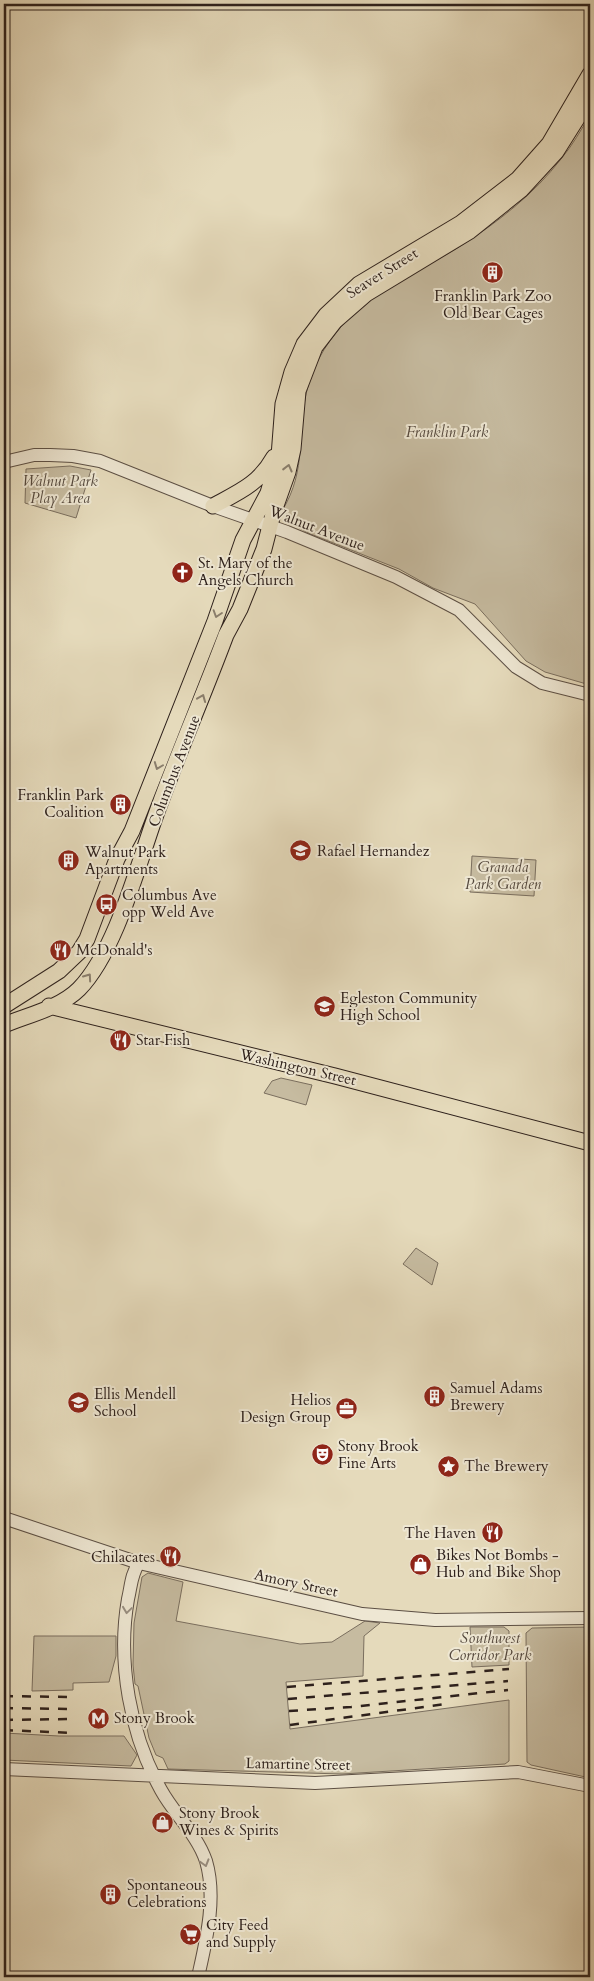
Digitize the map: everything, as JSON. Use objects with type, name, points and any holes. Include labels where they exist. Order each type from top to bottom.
[{"type":"main road","name":"Seaver Street","points":[[254,521],[268,494],[280,445],[284,404],[292,372],[304,344],[326,315],[359,284],[461,224],[518,179],[549,144],[590,74]]},
{"type":"main road","name":"Seaver Street","points":[[270,526],[291,457],[298,391],[308,362],[325,333],[347,308],[366,294],[470,231],[521,190],[556,152],[590,98]]},
{"type":"main road","points":[[213,506],[261,478],[280,445]]},
{"type":"main road","name":"Columbus Avenue","points":[[4,1006],[10,997],[66,966],[87,939],[117,860],[132,832],[206,644],[238,553],[254,521]]},
{"type":"main road","name":"Columbus Avenue","points":[[4,1025],[69,997],[81,986],[96,965],[112,934],[147,846],[157,811],[226,636],[240,609],[263,552],[270,526]]},
{"type":"main road","name":"Washington Street","points":[[10,997],[348,1079],[590,1143]]},
{"type":"street","name":"Walnut Avenue","points":[[4,462],[50,455],[73,456],[100,461],[213,506],[270,526],[380,570],[438,599],[458,610],[516,667],[542,684],[590,695]]},
{"type":"street","name":"Amory Street","points":[[4,1518],[139,1563],[287,1598],[381,1616],[451,1620],[590,1618]]},
{"type":"street","points":[[139,1563],[133,1574],[125,1622],[126,1677],[134,1720],[155,1776],[165,1797],[199,1846],[207,1866],[209,1911],[198,1977]]},
{"type":"street","name":"Lamartine Street","points":[[4,1769],[326,1782],[518,1772],[590,1786]]},
{"type":"green space","name":"Franklin Park","points":[[590,115],[590,685],[545,672],[526,661],[475,604],[433,588],[399,569],[308,533],[287,521],[282,511],[295,480],[304,406],[309,382],[324,349],[334,335],[353,315],[382,292],[462,245],[489,227],[527,196],[561,159]]},
{"type":"green space","name":"Walnut Park Play Area","points":[[70,466],[91,470],[76,518],[25,503],[26,469]]},
{"type":"green space","name":"Granada Park Garden","points":[[472,856],[536,860],[534,896],[470,892]]},
{"type":"green space","points":[[281,1078],[312,1085],[306,1105],[264,1093],[272,1081]]},
{"type":"green space","points":[[416,1248],[438,1263],[432,1285],[403,1264]]},
{"type":"green space","name":"Southwest Corridor Park","points":[[148,1573],[183,1582],[176,1621],[300,1644],[332,1642],[365,1621],[380,1623],[364,1636],[363,1676],[286,1682],[290,1729],[509,1700],[509,1761],[505,1764],[342,1774],[168,1769],[163,1758],[156,1755],[149,1738],[138,1686],[135,1684],[133,1665],[134,1623],[142,1577]]},
{"type":"green space","name":"Southwest Corridor Park","points":[[470,1627],[504,1627],[509,1631],[509,1665],[472,1667]]},
{"type":"green space","name":"Southwest Corridor Park","points":[[590,1627],[590,1778],[531,1765],[527,1762],[526,1633],[532,1628]]},
{"type":"green space","points":[[34,1636],[116,1636],[116,1656],[109,1682],[73,1683],[73,1690],[32,1691]]},
{"type":"green space","points":[[4,1733],[59,1736],[124,1736],[137,1755],[131,1766],[4,1760]]},
{"type":"railway","points":[[287,1687],[509,1669]]},
{"type":"railway","points":[[288,1699],[508,1681]]},
{"type":"railway","points":[[289,1711],[351,1707],[508,1690]]},
{"type":"railway","points":[[4,1696],[72,1697]]},
{"type":"railway","points":[[290,1725],[446,1704]]},
{"type":"railway","points":[[4,1708],[72,1709]]},
{"type":"railway","points":[[4,1720],[73,1719]]},
{"type":"railway","points":[[4,1730],[73,1733]]},
{"type":"place","name":"Franklin Park Zoo Old Bear Cages","points":[[493,273]]},
{"type":"place","name":"St. Mary of the Angels Church","points":[[182,572]]},
{"type":"place","name":"Franklin Park Coalition","points":[[120,804]]},
{"type":"place","name":"Rafael Hernandez","points":[[301,851]]},
{"type":"place","name":"Walnut Park Apartments","points":[[69,861]]},
{"type":"place","name":"Columbus Ave opp Weld Ave","points":[[106,904]]},
{"type":"place","name":"McDonald's","points":[[60,950]]},
{"type":"place","name":"Egleston Community High School","points":[[324,1007]]},
{"type":"place","name":"Star Fish","points":[[120,1040]]},
{"type":"place","name":"Samuel Adams Brewery","points":[[434,1397]]},
{"type":"place","name":"Ellis Mendell School","points":[[78,1403]]},
{"type":"place","name":"Helios Design Group","points":[[347,1409]]},
{"type":"place","name":"Stony Brook Fine Arts","points":[[322,1455]]},
{"type":"place","name":"The Brewery","points":[[448,1466]]},
{"type":"place","name":"The Haven","points":[[492,1533]]},
{"type":"place","name":"Chilacates","points":[[171,1557]]},
{"type":"place","name":"Bikes Not Bombs - Hub and Bike Shop","points":[[420,1564]]},
{"type":"place","name":"Stony Brook","points":[[98,1718]]},
{"type":"place","name":"Stony Brook Wines & Spirits","points":[[163,1822]]},
{"type":"place","name":"Spontaneous Celebrations","points":[[111,1894]]},
{"type":"place","name":"City Feed and Supply","points":[[190,1934]]}]
